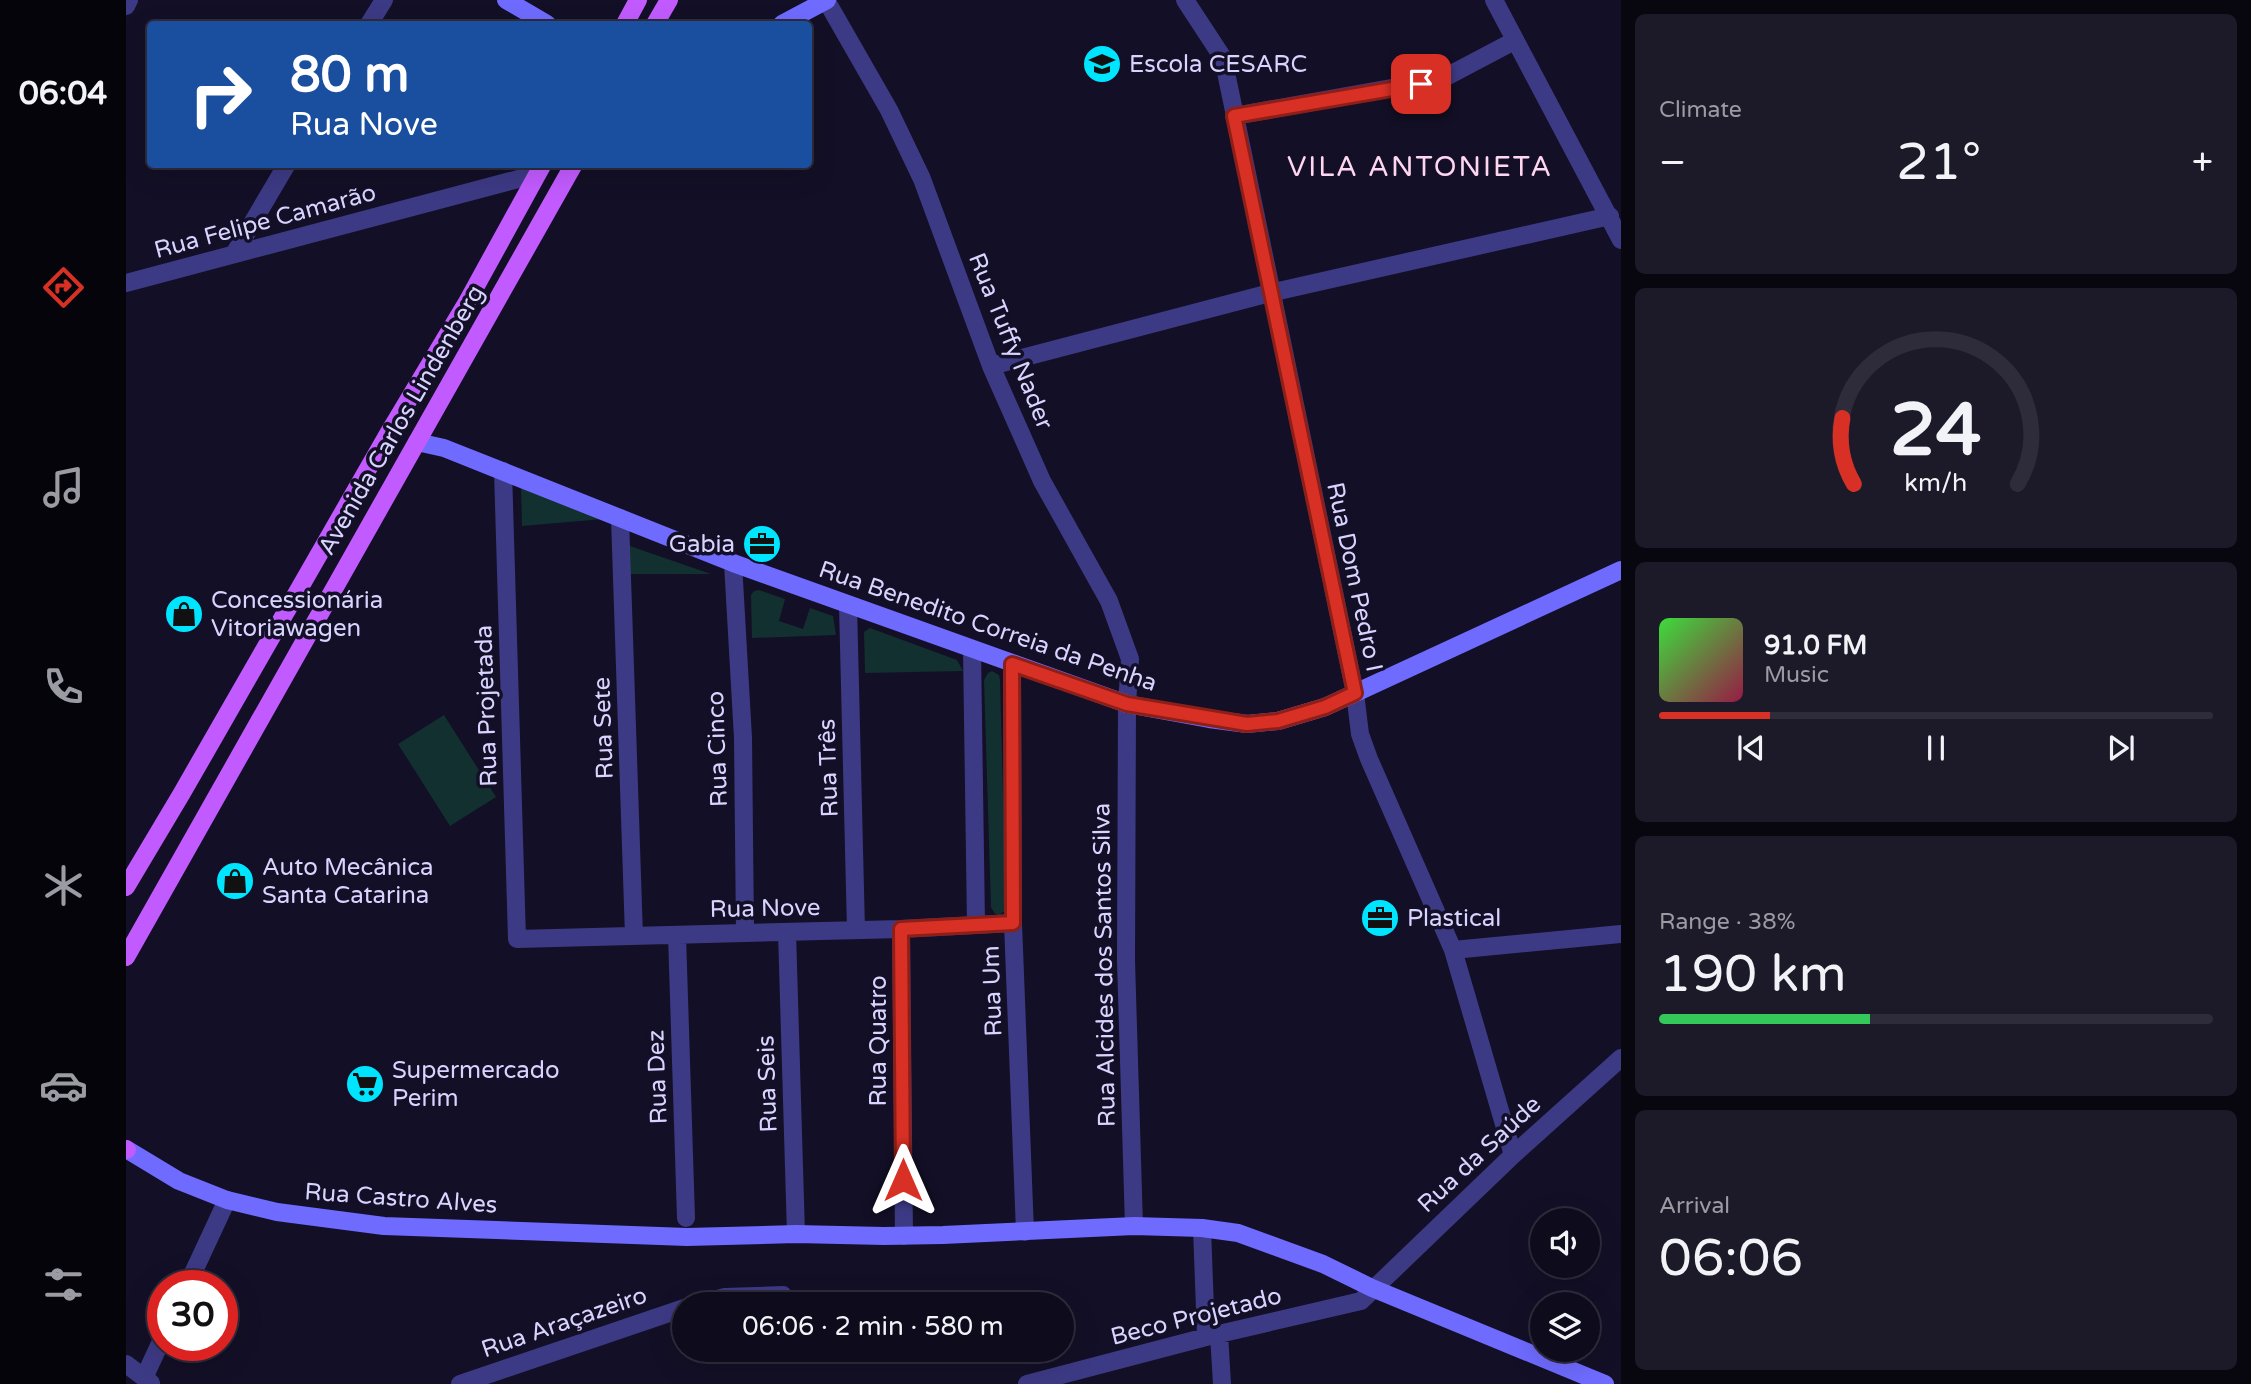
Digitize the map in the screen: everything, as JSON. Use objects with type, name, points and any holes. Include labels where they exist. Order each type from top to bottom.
[{"type":"main road","points":[[627,21],[638,0]]},
{"type":"main road","points":[[658,21],[669,0]]},
{"type":"main road","name":"Avenida Carlos Lindenberg","points":[[126,957],[572,168]]},
{"type":"main road","name":"Avenida Carlos Lindenberg","points":[[126,887],[466,304],[540,169]]},
{"type":"main road","points":[[388,434],[417,442]]},
{"type":"street","points":[[126,6],[130,0]]},
{"type":"street","points":[[371,21],[384,0]]},
{"type":"street","points":[[506,0],[542,21]]},
{"type":"street","points":[[788,21],[827,0]]},
{"type":"street","name":"Rua Tuffy Nader","points":[[827,0],[889,110],[922,179],[991,366],[1042,481],[1109,601],[1130,659],[1127,704]]},
{"type":"street","name":"Rua Dom Pedro I","points":[[1185,0],[1223,58],[1355,693],[1360,734],[1453,950],[1513,1155]]},
{"type":"street","points":[[1494,0],[1621,240]]},
{"type":"street","points":[[1234,116],[1442,79],[1514,41]]},
{"type":"street","points":[[234,254],[285,168]]},
{"type":"street","name":"Rua Felipe Camarão","points":[[126,283],[540,169]]},
{"type":"street","points":[[991,366],[1270,293],[1610,216]]},
{"type":"street","name":"Rua Benedito Correia da Penha","points":[[417,442],[444,448],[733,563],[1127,704],[1247,724],[1278,721],[1325,707],[1621,570]]},
{"type":"street","name":"Rua Projetada","points":[[503,471],[517,939]]},
{"type":"street","name":"Rua Sete","points":[[620,518],[634,936]]},
{"type":"street","name":"Rua Cinco","points":[[733,563],[743,738],[745,933]]},
{"type":"street","name":"Rua Três","points":[[848,605],[856,930]]},
{"type":"street","name":"Rua Um","points":[[972,650],[976,924]]},
{"type":"street","name":"Rua Um","points":[[1012,664],[1013,923],[1025,1231]]},
{"type":"street","name":"Rua Alcides dos Santos Silva","points":[[1127,704],[1126,961],[1134,1226]]},
{"type":"street","name":"Rua Nove","points":[[517,939],[901,929],[1013,923]]},
{"type":"street","name":"Rua Quatro","points":[[901,929],[904,1236]]},
{"type":"street","name":"Rua Seis","points":[[787,932],[796,1234]]},
{"type":"street","points":[[1453,950],[1621,934]]},
{"type":"street","name":"Rua Dez","points":[[677,935],[686,1218]]},
{"type":"street","name":"Rua da Saúde","points":[[1372,1288],[1621,1058]]},
{"type":"street","name":"Rua Castro Alves","points":[[126,1149],[179,1181],[227,1200],[277,1212],[384,1226],[687,1237],[796,1234],[904,1236],[1134,1226],[1202,1228],[1238,1233],[1323,1264],[1372,1288],[1605,1384]]},
{"type":"street","points":[[194,1270],[227,1200]]},
{"type":"street","points":[[1202,1228],[1213,1335],[1222,1384]]},
{"type":"street","name":"Beco Projetado","points":[[1027,1384],[1213,1335],[1361,1301],[1372,1288]]},
{"type":"street","name":"Rua Araçazeiro","points":[[460,1384],[672,1312]]},
{"type":"street","points":[[126,1364],[148,1381],[155,1361]]},
{"type":"green space","points":[[521,487],[615,518],[522,526]]},
{"type":"green space","points":[[624,544],[711,574],[623,574]]},
{"type":"green space","points":[[759,590],[785,599],[779,621],[803,629],[810,608],[833,616],[836,635],[752,638],[751,595]]},
{"type":"green space","points":[[870,628],[957,660],[963,671],[865,673],[864,632]]},
{"type":"green space","points":[[992,671],[999,675],[1000,680],[1006,910],[999,915],[995,914],[991,907],[984,680]]},
{"type":"green space","points":[[444,715],[496,797],[450,826],[398,744]]},
{"type":"place","name":"Escola CESARC","points":[[1102,64]]},
{"type":"place","name":"Gabia","points":[[762,544]]},
{"type":"place","name":"Concessionária Vitoriawagen","points":[[184,614]]},
{"type":"place","name":"Auto Mecânica Santa Catarina","points":[[235,881]]},
{"type":"place","name":"Plastical","points":[[1380,918]]},
{"type":"place","name":"Supermercado Perim","points":[[365,1084]]},
{"type":"district","name":"VILA ANTONIETA","points":[[1420,166]]},
{"type":"route","points":[[903,1180],[901,929],[1013,923],[1012,664],[1127,704],[1247,724],[1278,721],[1325,707],[1355,693],[1234,116],[1421,84]]}]
